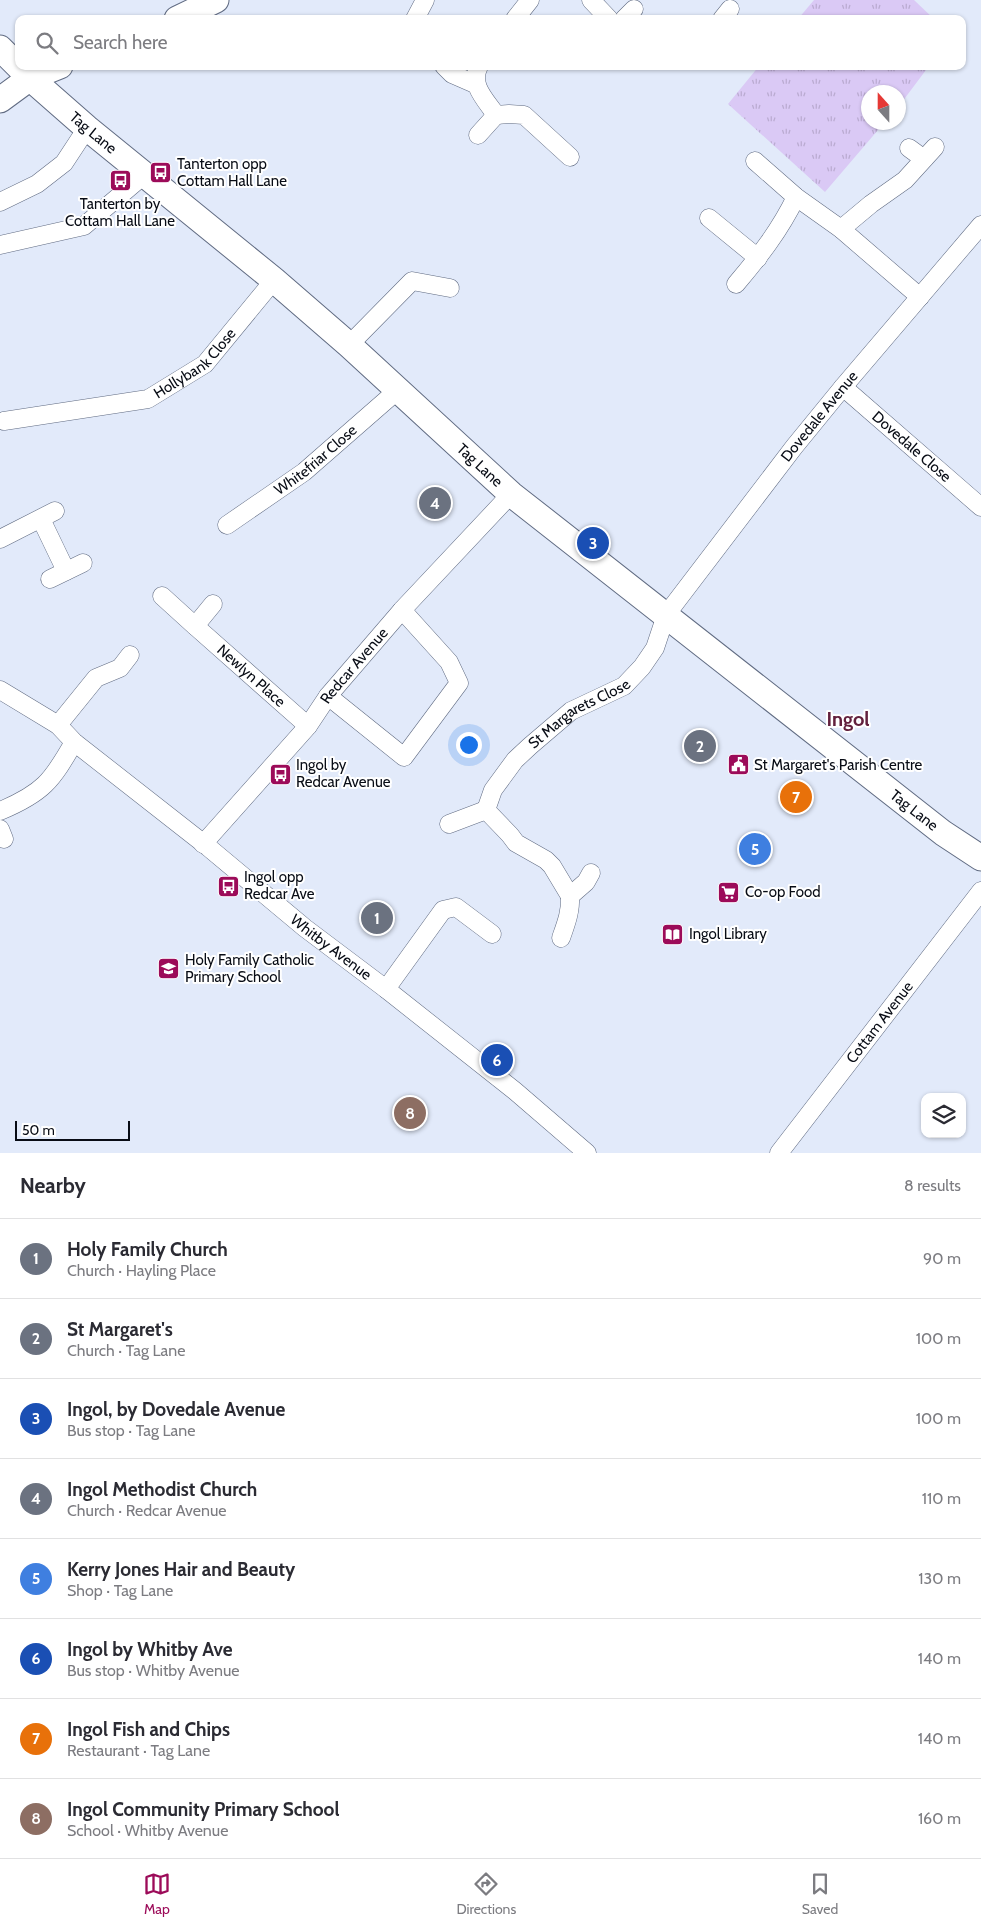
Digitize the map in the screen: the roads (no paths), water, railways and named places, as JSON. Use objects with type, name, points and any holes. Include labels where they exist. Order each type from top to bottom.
[{"type":"main road","points":[[185,15],[216,0]]},
{"type":"main road","name":"Tag Lane","points":[[0,48],[15,63]]},
{"type":"main road","name":"Tag Lane","points":[[22,70],[87,128],[350,344],[511,494],[943,833],[981,858]]},
{"type":"main road","points":[[0,100],[30,78],[50,70]]},
{"type":"street","points":[[417,15],[425,0]]},
{"type":"street","points":[[518,15],[530,0]]},
{"type":"street","points":[[591,0],[606,15]]},
{"type":"street","points":[[448,70],[452,74],[477,75],[496,115]]},
{"type":"street","points":[[478,135],[496,115],[524,115],[570,157]]},
{"type":"street","points":[[0,202],[37,184],[64,163],[87,128]]},
{"type":"street","points":[[841,230],[871,204],[905,180],[930,153],[909,148]]},
{"type":"street","points":[[755,161],[796,197],[841,230],[920,297]]},
{"type":"street","points":[[0,245],[84,226],[144,174]]},
{"type":"street","points":[[736,284],[785,221],[796,197]]},
{"type":"street","points":[[709,218],[758,258]]},
{"type":"street","name":"Dovedale Avenue","points":[[666,614],[794,447],[981,225]]},
{"type":"street","name":"Hollybank Close","points":[[4,421],[148,399],[205,364],[274,280]]},
{"type":"street","points":[[350,344],[412,281],[450,288]]},
{"type":"street","name":"Dovedale Close","points":[[843,387],[981,507]]},
{"type":"street","name":"Whitefriar Close","points":[[227,525],[304,472],[399,389]]},
{"type":"street","name":"Redcar Avenue","points":[[203,844],[308,726],[328,696],[402,610],[511,494]]},
{"type":"street","points":[[0,539],[48,515],[66,571]]},
{"type":"street","points":[[50,579],[83,563]]},
{"type":"street","name":"Newlyn Place","points":[[162,596],[308,726]]},
{"type":"street","points":[[195,626],[213,604]]},
{"type":"street","points":[[328,696],[404,757],[459,683],[449,662],[402,610]]},
{"type":"street","name":"St Margarets Close","points":[[486,810],[493,790],[515,760],[530,746],[571,711],[624,686],[630,680],[656,648],[666,614]]},
{"type":"street","points":[[58,725],[96,678],[120,668],[130,655]]},
{"type":"street","name":"Whitby Avenue","points":[[0,690],[58,725],[74,742],[305,928],[386,989],[514,1091],[587,1153]]},
{"type":"street","points":[[0,811],[34,794],[48,783],[74,742]]},
{"type":"street","points":[[449,824],[486,810],[516,843],[546,860],[552,866],[570,896],[569,917],[561,938]]},
{"type":"street","points":[[570,896],[578,891],[591,873]]},
{"type":"street","name":"Cottam Avenue","points":[[779,1153],[981,891]]},
{"type":"street","points":[[386,989],[442,910],[456,907],[492,934]]},
{"type":"place","name":"Tanterton opp Cottam Hall Lane","points":[[161,173]]},
{"type":"place","name":"Tanterton by Cottam Hall Lane","points":[[120,181]]},
{"type":"place","name":"Ingol Methodist Church","points":[[435,503]]},
{"type":"place","name":"Ingol, by Dovedale Avenue","points":[[593,543]]},
{"type":"place","name":"St Margaret's","points":[[700,746]]},
{"type":"place","name":"St Margaret's Parish Centre","points":[[738,765]]},
{"type":"place","name":"Ingol by Redcar Avenue","points":[[280,774]]},
{"type":"place","name":"Ingol Fish and Chips","points":[[796,797]]},
{"type":"place","name":"Kerry Jones Hair and Beauty","points":[[755,849]]},
{"type":"place","name":"Ingol opp Redcar Ave","points":[[228,886]]},
{"type":"place","name":"Co-op Food","points":[[729,892]]},
{"type":"place","name":"Holy Family Church","points":[[377,918]]},
{"type":"place","name":"Ingol Library","points":[[673,934]]},
{"type":"place","name":"Holy Family Catholic Primary School","points":[[169,969]]},
{"type":"place","name":"Ingol by Whitby Ave","points":[[497,1060]]},
{"type":"place","name":"Ingol Community Primary School","points":[[410,1113]]},
{"type":"district","name":"Ingol","points":[[848,719]]}]
